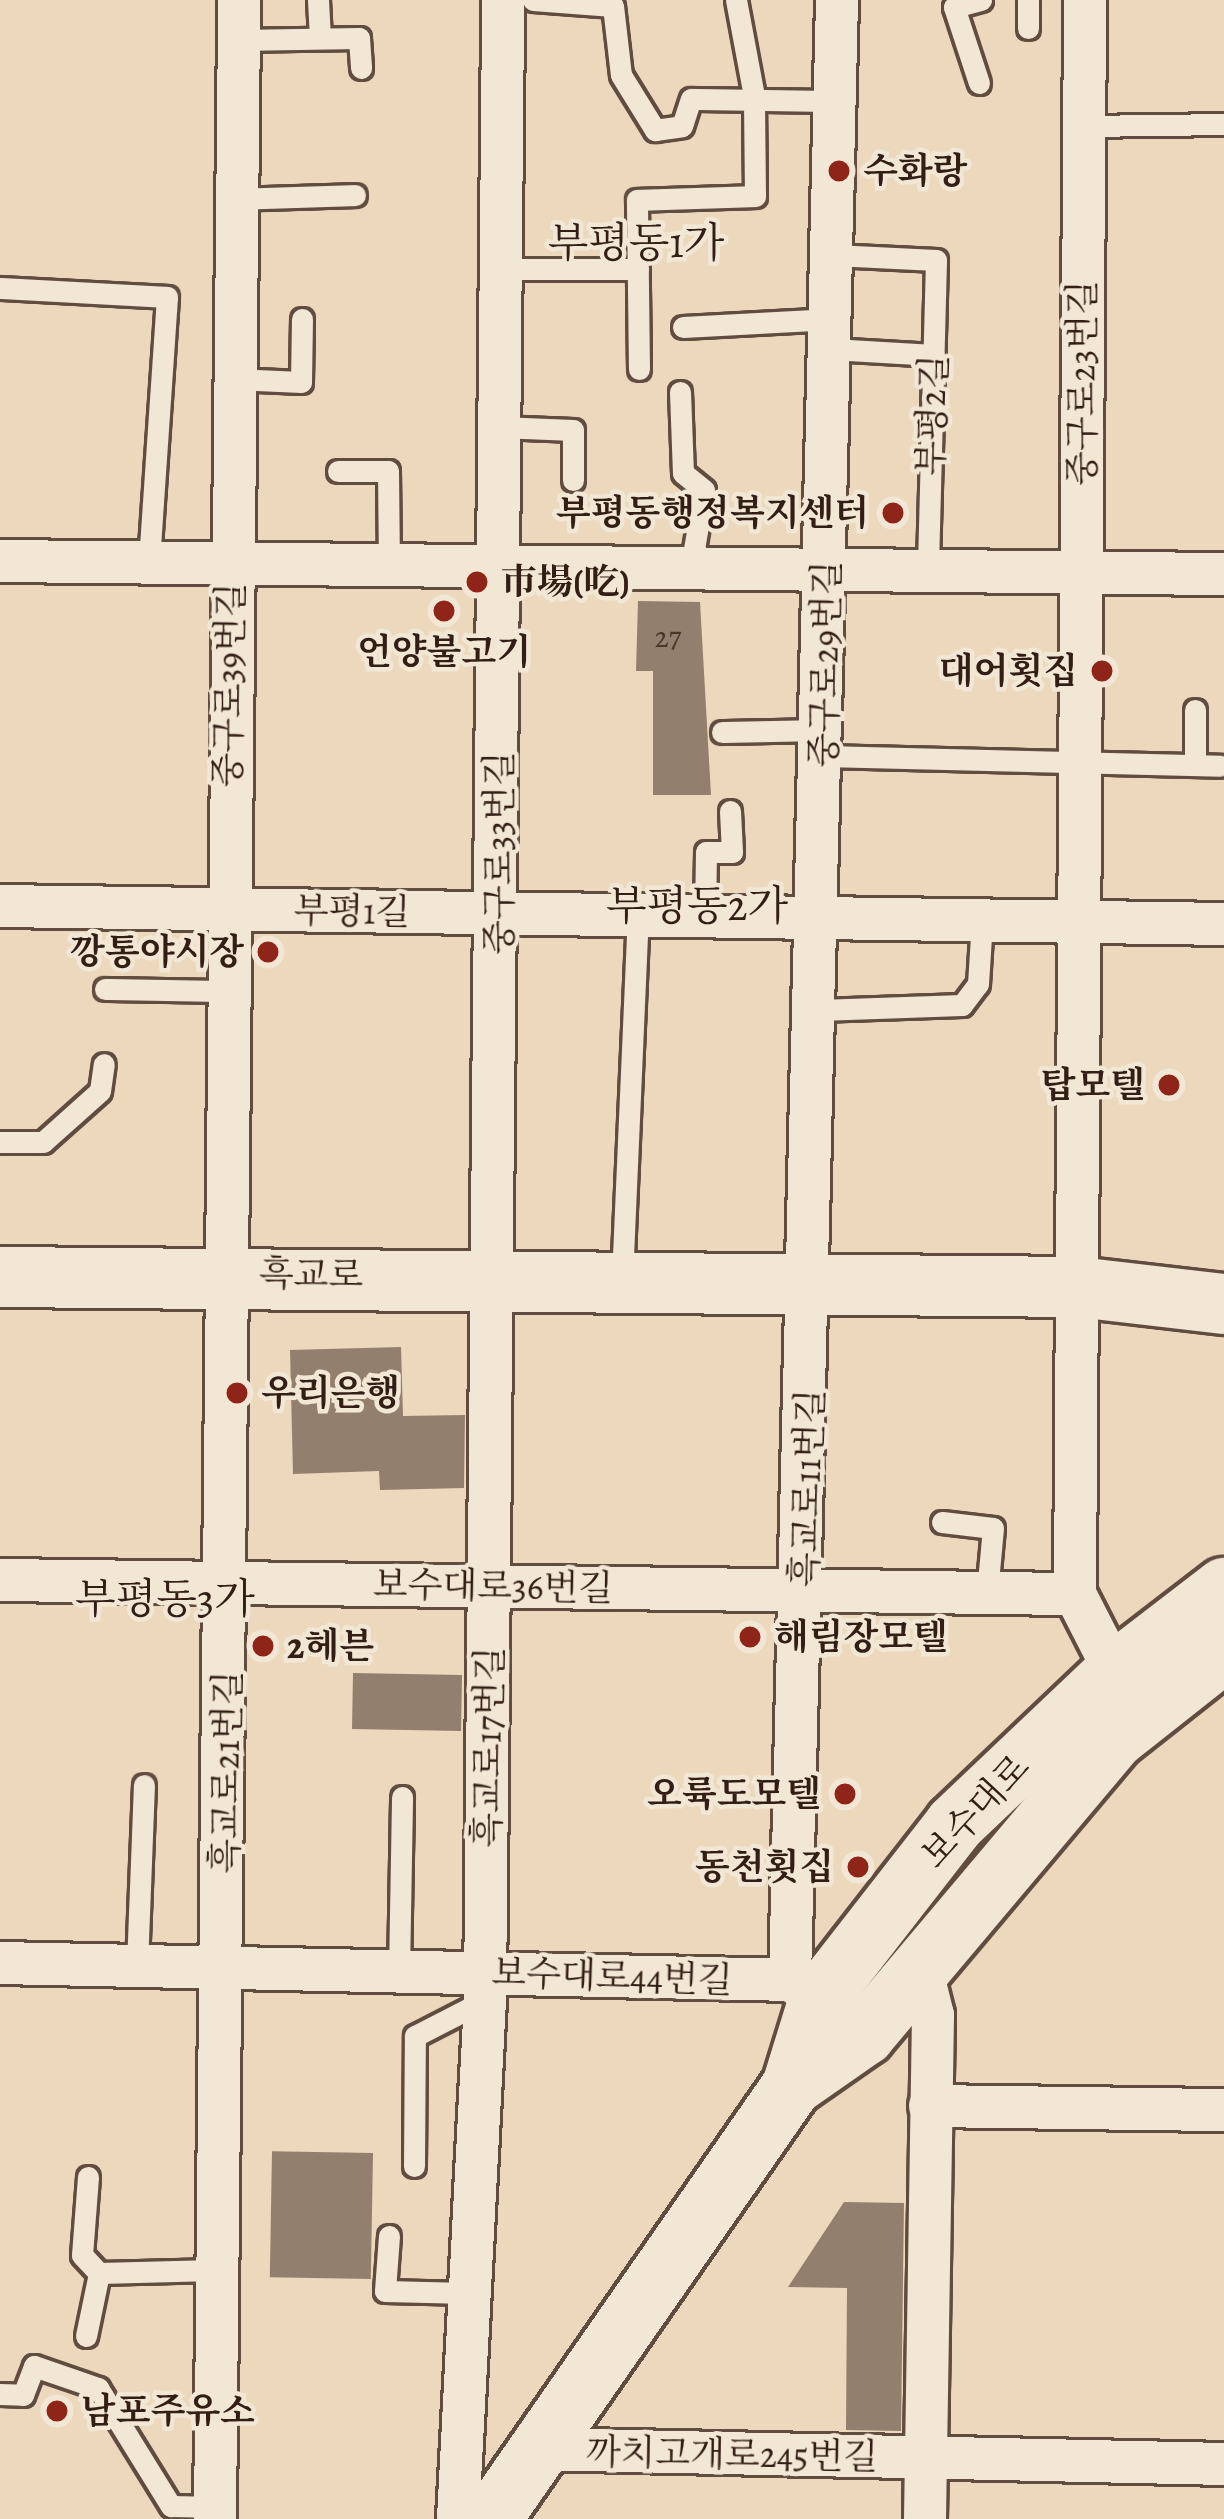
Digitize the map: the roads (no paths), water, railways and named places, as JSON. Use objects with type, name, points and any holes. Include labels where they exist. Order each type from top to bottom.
[{"type":"main road","name":"흑교로","points":[[0,1277],[230,1273],[1077,1287],[1224,1268]]},
{"type":"main road","name":"흑교로","points":[[1077,1287],[1154,1303],[1224,1304]]},
{"type":"main road","points":[[1154,1303],[1224,1318]]},
{"type":"main road","name":"보수대로","points":[[792,2086],[804,1989],[955,1823],[1115,1672],[1224,1588]]},
{"type":"main road","name":"보수대로","points":[[491,2519],[792,2086],[865,2035],[919,1959],[1114,1738],[1216,1660]]},
{"type":"street","name":"중구로33번길","points":[[497,1278],[503,0]]},
{"type":"street","name":"중구로29번길","points":[[814,1283],[837,0]]},
{"type":"street","name":"중구로23번길","points":[[1075,1594],[1085,0]]},
{"type":"street","name":"중구로39번길","points":[[230,1273],[225,991],[238,20]]},
{"type":"street","points":[[0,561],[1224,574]]},
{"type":"street","name":"부평1길","points":[[0,906],[1224,924]]},
{"type":"street","name":"흑교로21번길","points":[[215,2513],[214,2270],[225,1967],[230,1273]]},
{"type":"street","name":"흑교로17번길","points":[[458,2519],[485,1986],[497,1278]]},
{"type":"street","name":"흑교로11번길","points":[[804,1989],[803,1591],[814,1283]]},
{"type":"street","name":"보수대로36번길","points":[[0,1580],[1075,1594]]},
{"type":"street","points":[[1075,1594],[1115,1672]]},
{"type":"street","points":[[919,1959],[933,2015],[926,2458]]},
{"type":"street","name":"보수대로44번길","points":[[0,1963],[399,1972],[485,1986],[804,1989]]},
{"type":"street","points":[[930,2106],[1224,2110]]},
{"type":"street","name":"까치고개로245번길","points":[[538,2449],[1224,2464]]},
{"type":"street","name":"까치고개로245번길","points":[[925,2519],[926,2458]]},
{"type":"lane","points":[[318,0],[320,38]]},
{"type":"lane","points":[[533,0],[613,5],[621,75],[655,130],[682,126],[692,99],[754,96],[836,101]]},
{"type":"lane","points":[[639,369],[638,200],[755,196],[754,96],[736,0]]},
{"type":"lane","points":[[979,83],[953,7],[981,0]]},
{"type":"lane","points":[[1028,0],[1028,28]]},
{"type":"lane","name":"중구로39번길","points":[[238,20],[320,38],[359,38],[361,68]]},
{"type":"lane","points":[[1084,126],[1224,124]]},
{"type":"lane","points":[[236,200],[356,195]]},
{"type":"lane","name":"부평2길","points":[[833,255],[937,260],[928,570]]},
{"type":"lane","points":[[503,269],[638,269]]},
{"type":"lane","points":[[0,288],[167,297],[149,560]]},
{"type":"lane","points":[[234,379],[301,382],[302,319]]},
{"type":"lane","points":[[683,327],[831,334],[934,355]]},
{"type":"lane","points":[[680,392],[683,473],[704,490],[691,567]]},
{"type":"lane","points":[[500,428],[573,430],[573,481]]},
{"type":"lane","points":[[338,470],[388,471],[389,563]]},
{"type":"lane","points":[[1195,710],[1195,765]]},
{"type":"lane","points":[[722,732],[1080,765],[1220,766]]},
{"type":"lane","points":[[705,916],[706,852],[732,853],[730,812]]},
{"type":"lane","points":[[622,1280],[638,916]]},
{"type":"lane","points":[[819,1010],[962,1005],[978,984],[982,921]]},
{"type":"lane","points":[[105,989],[225,991]]},
{"type":"lane","points":[[0,1142],[43,1142],[100,1091],[104,1064]]},
{"type":"lane","points":[[942,1522],[993,1528],[987,1593]]},
{"type":"lane","points":[[137,1966],[144,1785]]},
{"type":"lane","points":[[399,1972],[402,1797]]},
{"type":"lane","points":[[414,2166],[415,2036],[485,1986]]},
{"type":"lane","points":[[88,2177],[82,2255],[99,2273],[214,2270]]},
{"type":"lane","points":[[389,2236],[385,2290],[467,2293]]},
{"type":"lane","points":[[86,2336],[99,2273]]},
{"type":"lane","name":"흑교로21번길","points":[[0,2394],[23,2395],[34,2366],[98,2388],[171,2506],[215,2513]]},
{"type":"place","name":"수화랑","points":[[839,171]]},
{"type":"place","name":"부평동행정복지센터","points":[[893,513]]},
{"type":"place","name":"市場(吃)","points":[[477,582]]},
{"type":"place","name":"언양불고기","points":[[444,611]]},
{"type":"place","name":"대어횟집","points":[[1102,671]]},
{"type":"place","name":"깡통야시장","points":[[268,952]]},
{"type":"place","name":"탑모텔","points":[[1169,1085]]},
{"type":"place","name":"우리은행","points":[[237,1393]]},
{"type":"place","name":"해림장모텔","points":[[750,1637]]},
{"type":"place","name":"2헤븐","points":[[263,1646]]},
{"type":"place","name":"오륙도모텔","points":[[845,1794]]},
{"type":"place","name":"동천횟집","points":[[858,1867]]},
{"type":"place","name":"남포주유소","points":[[57,2411]]},
{"type":"district","name":"부평동1가","points":[[636,243]]},
{"type":"district","name":"부평동2가","points":[[697,906]]},
{"type":"district","name":"부평동3가","points":[[165,1599]]}]
